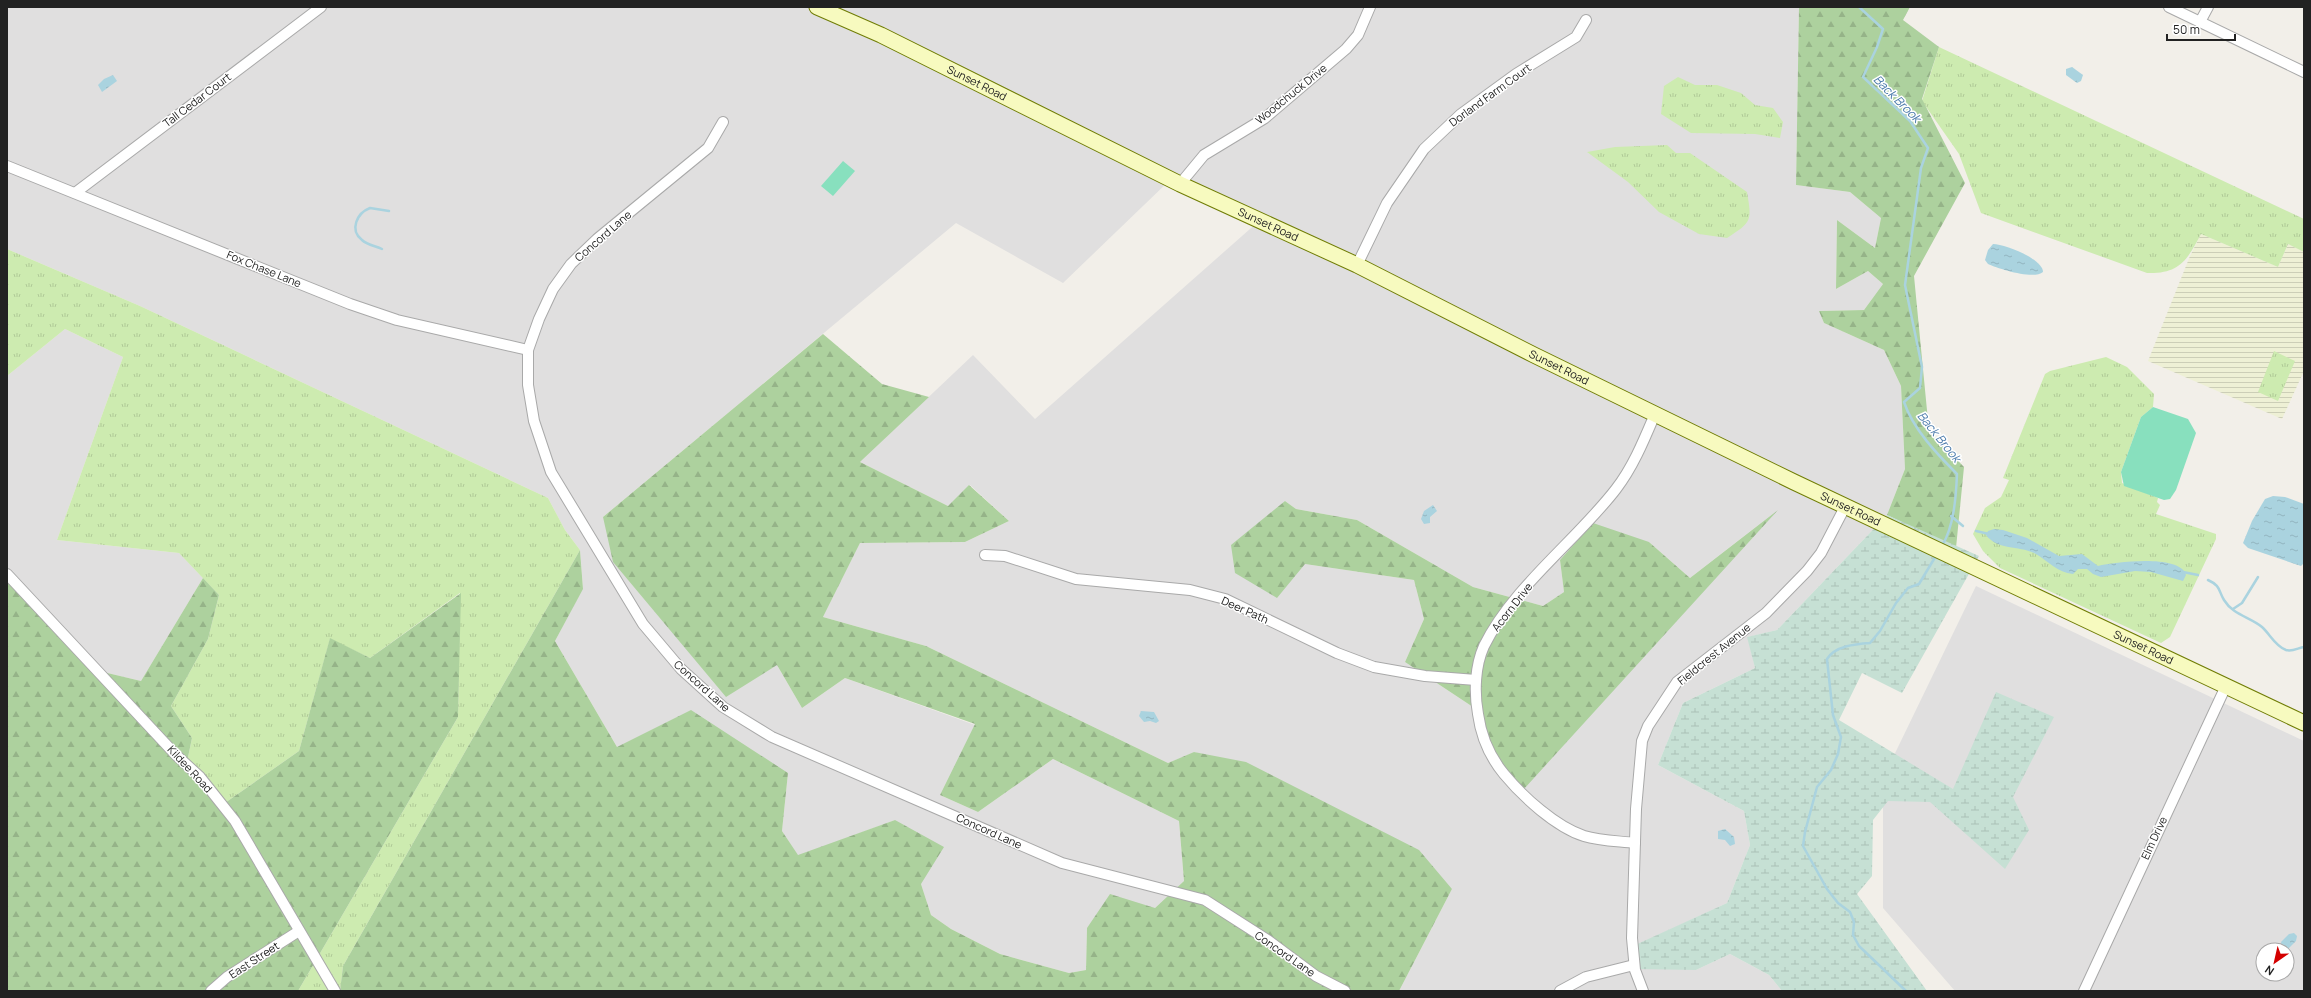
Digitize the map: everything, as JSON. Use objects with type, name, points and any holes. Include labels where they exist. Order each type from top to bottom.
[{"type":"street","name":"Tall Cedar Court","points":[[75,193],[321,7]]},
{"type":"street","name":"Sunset Road","points":[[817,7],[881,35],[1180,184],[1358,265],[1534,356],[1845,507],[2304,723]]},
{"type":"street","name":"Woodchuck Drive","points":[[1180,184],[1204,155],[1265,118],[1346,49],[1358,35],[1370,7]]},
{"type":"street","points":[[2169,7],[2304,72]]},
{"type":"street","points":[[2200,22],[2208,7]]},
{"type":"street","name":"Dorland Farm Court","points":[[1358,265],[1387,202],[1410,168],[1431,142],[1461,114],[1516,74],[1576,37],[1586,20]]},
{"type":"street","name":"Concord Lane","points":[[723,122],[708,148],[597,239],[571,264],[553,290],[538,319],[528,350],[528,386],[534,421],[551,472],[643,624],[681,669],[723,707],[772,737],[1062,863],[1205,900],[1269,941],[1316,976],[1345,991]]},
{"type":"street","name":"Fox Chase Lane","points":[[7,166],[363,308],[397,320],[528,350]]},
{"type":"street","name":"Acorn Drive","points":[[1635,844],[1586,836],[1572,832],[1560,826],[1508,778],[1490,753],[1480,726],[1475,700],[1476,680],[1484,646],[1498,622],[1545,566],[1616,489],[1633,462],[1655,414]]},
{"type":"street","name":"Fieldcrest Avenue","points":[[1643,991],[1634,965],[1632,938],[1635,844],[1642,741],[1648,726],[1677,682],[1766,613],[1807,570],[1822,553],[1845,507]]},
{"type":"street","name":"Deer Path","points":[[985,555],[1005,556],[1076,579],[1190,590],[1225,599],[1337,653],[1374,667],[1425,676],[1476,680]]},
{"type":"street","name":"Kildee Road","points":[[7,574],[176,754],[200,777],[235,822],[336,991]]},
{"type":"street","name":"Elm Drive","points":[[2084,991],[2226,686]]},
{"type":"street","name":"East Street","points":[[211,991],[227,977],[299,931]]},
{"type":"street","points":[[1560,991],[1586,977],[1634,965]]},
{"type":"shaded area","points":[[7,7],[1799,7],[1796,185],[1850,192],[1881,218],[1875,248],[1837,220],[1836,289],[1868,271],[1883,284],[1864,310],[1819,311],[1824,323],[1884,350],[1901,386],[1905,469],[1887,515],[1777,630],[1748,637],[1755,668],[1683,703],[1658,765],[1744,811],[1750,845],[1727,903],[1633,947],[1696,970],[1730,954],[1769,975],[1782,991],[1399,991],[1452,889],[1195,752],[1168,763],[926,646],[823,617],[860,543],[965,542],[1009,521],[970,485],[948,506],[860,462],[973,355],[1035,419],[1259,221],[1170,180],[1063,283],[956,223],[603,517],[777,665],[802,708],[845,678],[975,725],[940,795],[978,812],[1053,759],[1179,821],[1184,881],[1155,908],[1087,928],[1086,970],[1069,973],[1000,954],[951,929],[931,915],[921,884],[895,820],[798,856],[782,831],[788,773],[617,747],[555,641],[583,588],[580,550],[565,530],[548,498],[140,306],[7,249]],"holes":[[[1285,501],[1296,509],[1357,520],[1473,587],[1543,606],[1564,592],[1560,560],[1649,542],[1690,578],[1775,512],[1482,742],[1476,709],[1405,662],[1424,619],[1414,580],[1305,564]]]},
{"type":"shaded area","points":[[65,329],[123,357],[57,540],[179,553],[203,578],[141,681],[99,671],[7,582],[7,376]]},
{"type":"shaded area","points":[[1976,586],[2304,741],[2304,991],[1955,991],[1883,908],[1883,778]]},
{"type":"green space","points":[[1799,7],[1910,7],[1903,20],[1939,47],[1922,99],[1965,183],[1914,276],[1929,431],[1964,467],[1956,548],[1887,515],[1905,469],[1901,386],[1884,350],[1824,323],[1819,311],[1864,310],[1883,284],[1868,271],[1836,289],[1837,220],[1875,248],[1881,218],[1850,192],[1796,185]]},
{"type":"green space","points":[[1939,47],[2304,219],[2304,252],[2288,244],[2278,267],[2201,234],[2191,252],[2181,264],[2167,271],[2147,273],[1981,213],[1959,154],[1922,101]]},
{"type":"green space","points":[[1678,77],[1695,85],[1717,85],[1741,93],[1755,105],[1773,108],[1783,122],[1780,138],[1755,134],[1691,133],[1661,114],[1664,86]]},
{"type":"green space","points":[[1667,145],[1676,153],[1690,153],[1747,192],[1750,209],[1746,224],[1727,238],[1699,234],[1659,212],[1628,182],[1587,152],[1615,147]]},
{"type":"green space","points":[[843,161],[855,171],[833,196],[821,186]]},
{"type":"green space","points":[[2201,234],[2278,267],[2288,244],[2304,252],[2304,371],[2282,419],[2148,361],[2190,256]]},
{"type":"green space","points":[[7,249],[140,306],[548,498],[565,530],[580,550],[343,966],[340,991],[298,991],[458,717],[460,593],[370,658],[330,639],[299,751],[222,805],[187,762],[192,738],[171,706],[208,639],[219,595],[179,553],[57,540],[123,357],[65,329],[7,376]]},
{"type":"green space","points":[[823,334],[882,384],[929,397],[860,462],[948,506],[969,485],[1009,521],[965,542],[860,543],[823,617],[926,646],[1168,763],[1194,752],[1246,762],[1419,850],[1452,889],[1399,991],[340,991],[343,966],[580,550],[583,589],[555,641],[617,747],[691,710],[788,773],[782,831],[798,855],[895,820],[944,847],[921,884],[931,915],[951,929],[1000,954],[1069,973],[1086,970],[1087,928],[1110,894],[1155,908],[1184,881],[1179,821],[1053,759],[978,812],[940,795],[975,724],[845,678],[802,708],[777,665],[726,697],[613,562],[603,517]]},
{"type":"green space","points":[[2274,351],[2295,361],[2278,401],[2258,392]]},
{"type":"green space","points":[[2106,357],[2127,367],[2154,394],[2153,407],[2141,417],[2121,472],[2122,483],[2158,498],[2157,502],[2160,505],[2156,514],[2216,534],[2216,539],[2170,637],[2161,643],[2000,568],[1983,551],[1973,534],[1985,508],[2001,497],[2009,480],[2003,478],[2045,374],[2050,371]]},
{"type":"green space","points":[[2153,407],[2188,419],[2196,433],[2176,490],[2170,499],[2164,500],[2124,486],[2121,472],[2141,417]]},
{"type":"green space","points":[[1285,501],[1296,509],[1357,520],[1473,587],[1543,606],[1564,592],[1560,560],[1593,523],[1649,542],[1690,578],[1778,510],[1523,790],[1482,742],[1476,709],[1405,662],[1424,619],[1414,580],[1305,564],[1277,598],[1235,573],[1231,545]]},
{"type":"green space","points":[[1887,515],[1979,556],[1902,693],[1862,673],[1839,720],[1953,789],[1996,692],[2054,717],[2013,797],[2029,830],[2005,869],[1930,802],[1888,801],[1873,820],[1872,876],[1857,894],[1927,991],[1782,991],[1769,975],[1730,954],[1696,970],[1634,969],[1633,946],[1727,903],[1750,845],[1744,811],[1658,765],[1683,703],[1755,668],[1747,637],[1777,630]]},
{"type":"green space","points":[[203,578],[219,595],[208,639],[171,706],[192,738],[187,762],[222,805],[299,751],[330,638],[370,658],[461,593],[458,717],[298,991],[7,991],[7,582],[99,671],[141,681]]},
{"type":"water","points":[[2072,67],[2083,75],[2081,81],[2077,83],[2066,75],[2066,69]]},
{"type":"water","points":[[113,75],[117,81],[102,92],[98,85],[104,79]]},
{"type":"water","points":[[1993,244],[2014,249],[2030,257],[2037,262],[2043,272],[2032,275],[2025,274],[2008,271],[1988,264],[1985,260],[1988,250]]},
{"type":"water","points":[[2273,496],[2285,497],[2304,504],[2304,563],[2301,566],[2248,548],[2243,543],[2252,521],[2265,499]]},
{"type":"water","points":[[1433,505],[1437,511],[1430,517],[1430,523],[1424,524],[1421,519],[1424,511]]},
{"type":"water","points":[[1994,529],[2003,530],[2027,538],[2059,556],[2082,554],[2098,566],[2146,561],[2160,562],[2172,564],[2181,568],[2186,575],[2183,581],[2151,572],[2135,571],[2101,577],[2093,574],[2087,569],[2078,569],[2073,574],[2067,573],[2030,551],[2003,546],[1991,540],[1986,535],[1988,531]]},
{"type":"water","points":[[1141,711],[1154,712],[1159,721],[1156,723],[1150,721],[1144,722],[1139,716]]},
{"type":"water","points":[[1725,829],[1734,837],[1735,844],[1730,846],[1725,840],[1718,839],[1718,831]]},
{"type":"water","points":[[2294,933],[2297,936],[2295,942],[2281,942],[2289,934]]},
{"type":"waterway","name":"Back Brook","points":[[1859,7],[1883,29],[1877,47],[1863,77],[1910,121],[1928,148],[1921,168],[1905,285],[1922,367],[1920,388],[1904,402],[1913,422],[1926,441],[1957,474],[1952,520],[1942,546]]},
{"type":"waterway","points":[[382,249],[362,240],[358,236],[355,227],[358,218],[365,210],[370,208],[389,211]]},
{"type":"waterway","points":[[1951,516],[1963,526]]},
{"type":"waterway","points":[[1976,531],[1989,534]]},
{"type":"waterway","name":"Back Brook","points":[[1906,991],[1859,946],[1853,935],[1854,922],[1850,912],[1838,903],[1827,889],[1803,846],[1805,832],[1817,787],[1831,770],[1838,754],[1841,737],[1833,715],[1827,659],[1840,648],[1870,643],[1880,631],[1896,603],[1908,588],[1919,584],[1937,554]]},
{"type":"waterway","points":[[2183,572],[2198,575]]},
{"type":"waterway","points":[[2233,609],[2242,603],[2258,577]]},
{"type":"waterway","points":[[2208,580],[2219,588],[2224,600],[2232,609],[2262,627],[2282,648],[2290,651],[2304,647]]}]
